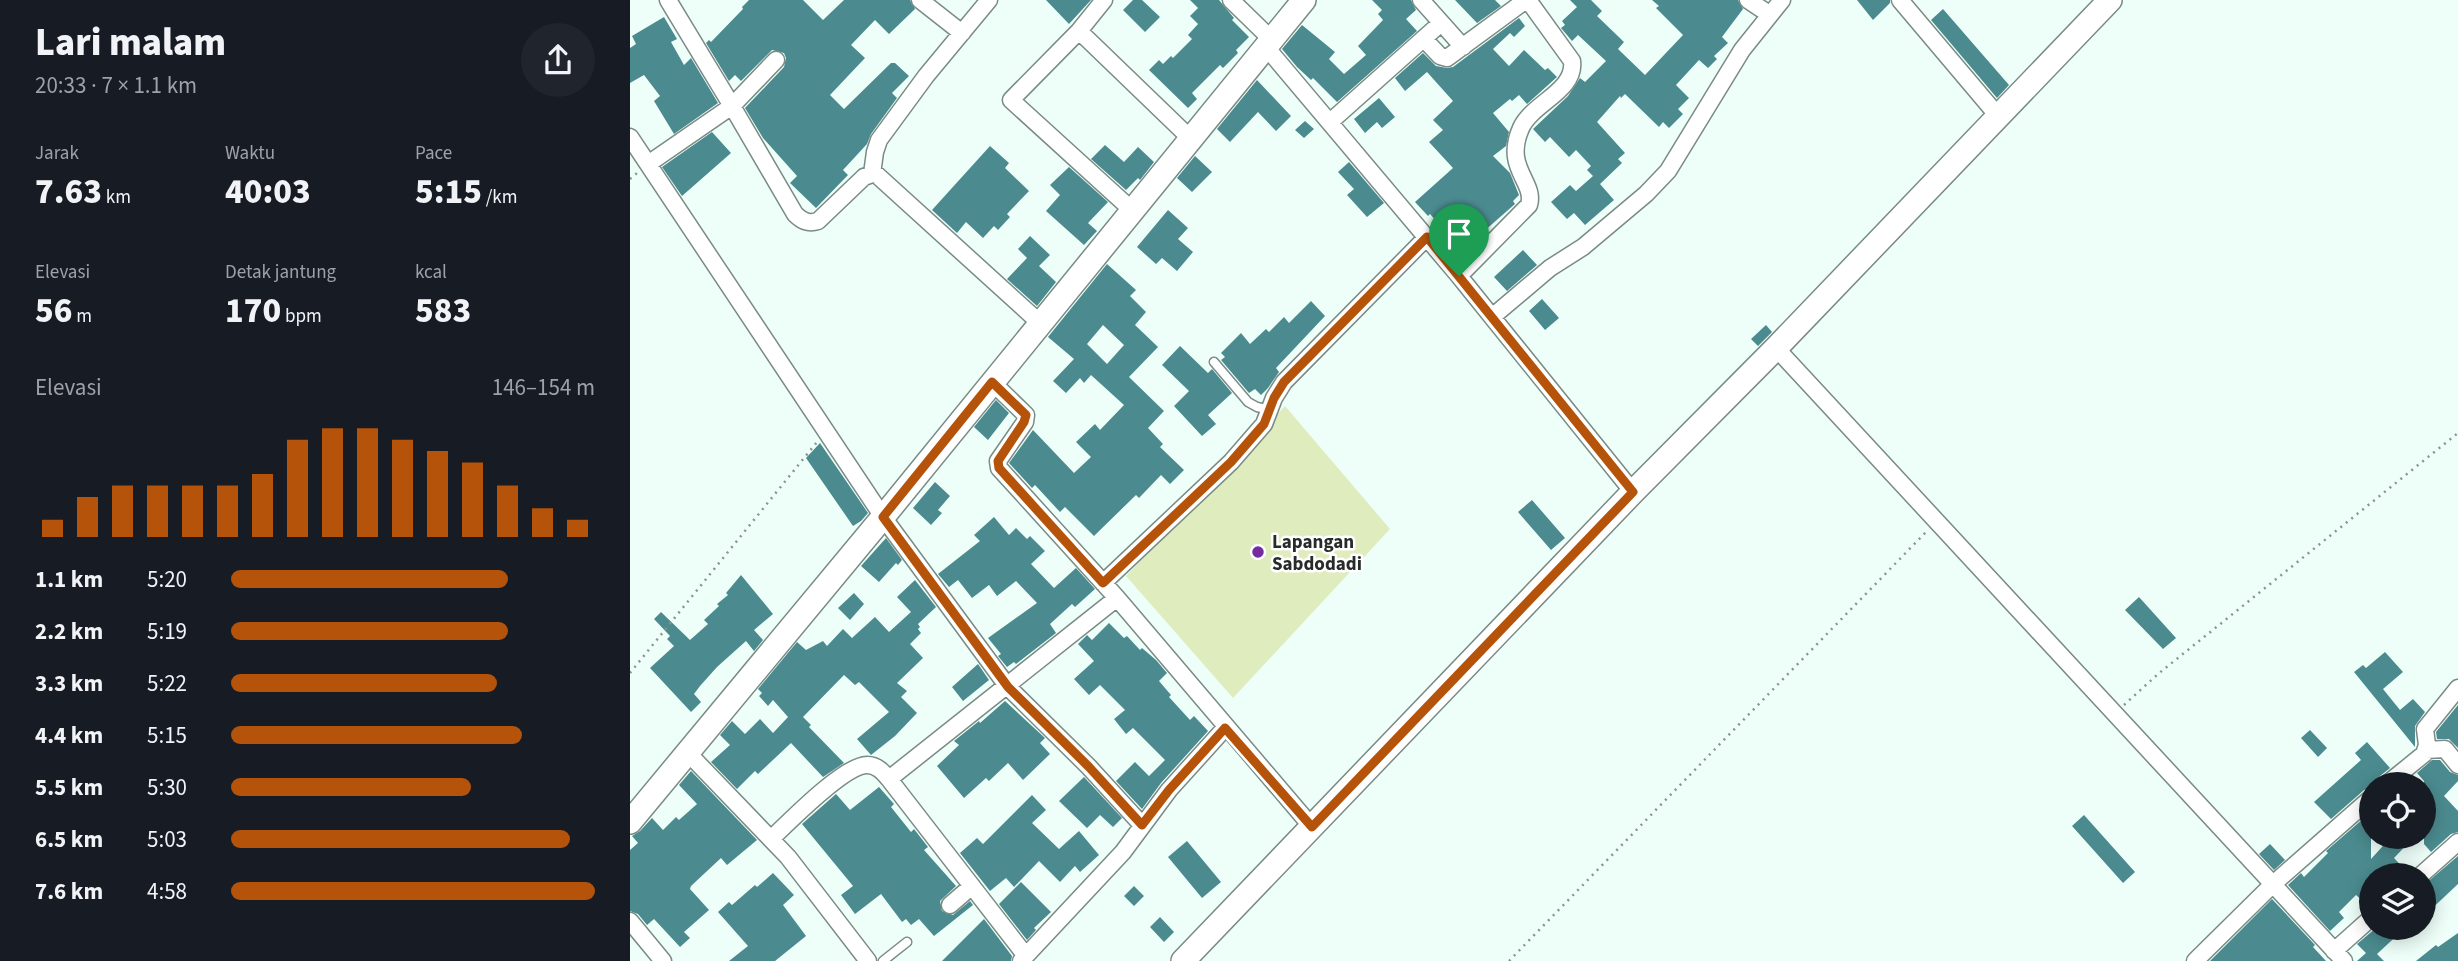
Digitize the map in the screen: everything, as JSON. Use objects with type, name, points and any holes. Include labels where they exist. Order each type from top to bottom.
[{"type":"street","points":[[668,0],[801,220],[818,221],[864,177],[872,174],[881,177],[1040,323]]},
{"type":"street","points":[[920,0],[962,33]]},
{"type":"street","points":[[872,174],[879,140],[926,76],[989,0]]},
{"type":"street","points":[[1104,0],[1079,31],[1011,100],[1133,211]]},
{"type":"street","points":[[1231,0],[1633,492]]},
{"type":"street","points":[[630,822],[883,517],[1304,0]]},
{"type":"street","points":[[1421,0],[1463,47]]},
{"type":"street","points":[[1423,38],[1444,58],[1450,56],[1527,0],[1572,61],[1573,70],[1567,82],[1531,113],[1521,127],[1514,158],[1529,192],[1529,205],[1459,276]]},
{"type":"street","points":[[1748,0],[1769,13]]},
{"type":"street","points":[[1492,317],[1550,268],[1583,247],[1646,194],[1668,171],[1714,94],[1769,13],[1782,0]]},
{"type":"street","points":[[1900,0],[1998,116]]},
{"type":"street","points":[[1183,961],[2110,0]]},
{"type":"street","points":[[1330,122],[1441,23]]},
{"type":"street","points":[[1079,31],[1190,138]]},
{"type":"street","points":[[648,164],[732,106],[776,60]]},
{"type":"street","points":[[630,137],[883,517],[1008,687],[1089,767],[1142,825]]},
{"type":"street","points":[[1103,583],[1231,462],[1264,424],[1274,398],[1284,382],[1427,237]]},
{"type":"street","points":[[1776,348],[2337,957],[2359,932]]},
{"type":"street","points":[[992,382],[1026,415],[998,461],[999,468],[1117,598],[1312,827]]},
{"type":"street","points":[[889,779],[1117,598]]},
{"type":"street","points":[[2426,750],[2425,729],[2458,688]]},
{"type":"street","points":[[771,839],[841,775],[862,765],[875,766],[889,779],[1024,958],[1122,852],[1169,790],[1225,728]]},
{"type":"street","points":[[2401,772],[2426,750],[2445,749],[2458,765]]},
{"type":"street","points":[[687,752],[788,857],[869,961]]},
{"type":"street","points":[[2201,959],[2272,885],[2359,808]]},
{"type":"street","points":[[2434,863],[2458,842]]},
{"type":"street","points":[[950,905],[972,886]]},
{"type":"street","points":[[630,921],[663,961]]},
{"type":"lane","points":[[1214,362],[1248,402],[1271,410]]},
{"type":"lane","points":[[883,961],[907,942]]},
{"type":"path","points":[[630,673],[826,431]]},
{"type":"path","points":[[2114,714],[2158,674],[2458,433]]},
{"type":"path","points":[[1509,961],[1936,521]]},
{"type":"green space","name":"Lapangan Sabdodadi","points":[[1285,406],[1390,529],[1233,698],[1126,576]]},
{"type":"building","points":[[749,0],[803,0],[823,20],[844,0],[910,0],[915,9],[889,34],[875,20],[851,45],[865,58],[830,95],[844,109],[891,63],[895,63],[909,76],[892,93],[897,98],[871,134],[867,144],[843,170],[848,175],[816,208],[790,183],[797,176],[763,138],[745,108],[784,67],[784,53],[772,50],[741,81],[735,75],[729,81],[706,43],[709,40],[711,42]]},
{"type":"building","points":[[1046,0],[1091,0],[1069,24]]},
{"type":"building","points":[[1133,0],[1142,0],[1160,17],[1145,32],[1123,10]]},
{"type":"building","points":[[1190,0],[1219,0],[1234,18],[1232,20],[1249,37],[1223,68],[1220,65],[1192,93],[1197,99],[1188,108],[1149,70],[1159,60],[1163,64],[1171,56],[1173,58],[1192,39],[1188,35],[1198,24],[1190,16],[1198,8]]},
{"type":"building","points":[[1372,0],[1411,0],[1416,10],[1406,19],[1417,31],[1337,102],[1313,78],[1311,80],[1297,67],[1282,49],[1302,25],[1335,52],[1329,59],[1344,74],[1366,55],[1358,46],[1383,20],[1378,14],[1382,10]]},
{"type":"building","points":[[1455,0],[1495,0],[1501,6],[1477,23]]},
{"type":"building","points":[[1570,0],[1591,0],[1602,11],[1597,16],[1624,42],[1618,49],[1645,75],[1683,35],[1656,8],[1659,6],[1652,0],[1738,0],[1743,9],[1722,37],[1728,43],[1714,56],[1717,59],[1708,68],[1699,60],[1676,85],[1689,98],[1678,109],[1683,114],[1669,128],[1663,122],[1659,127],[1625,94],[1621,98],[1620,96],[1597,122],[1625,153],[1618,159],[1622,163],[1600,184],[1614,200],[1585,225],[1574,213],[1567,219],[1551,202],[1570,185],[1576,191],[1593,176],[1587,170],[1591,166],[1576,150],[1569,157],[1550,137],[1545,142],[1533,129],[1568,96],[1580,78],[1585,82],[1606,61],[1578,35],[1572,41],[1561,28],[1565,25],[1562,21],[1577,7]]},
{"type":"building","points":[[1857,0],[1890,0],[1890,3],[1873,20]]},
{"type":"building","points":[[1943,9],[2009,85],[1997,98],[1931,20]]},
{"type":"building","points":[[664,17],[677,39],[671,42],[684,65],[691,58],[718,103],[674,134],[654,101],[660,96],[644,75],[630,83],[630,48],[636,44],[632,36]]},
{"type":"building","points":[[1519,18],[1525,26],[1514,37],[1510,33],[1493,49],[1509,66],[1524,50],[1545,70],[1548,68],[1557,77],[1527,104],[1519,95],[1493,113],[1509,132],[1506,146],[1493,156],[1510,173],[1519,195],[1513,201],[1515,204],[1483,232],[1485,235],[1460,260],[1445,243],[1451,237],[1415,202],[1453,168],[1429,142],[1443,130],[1433,120],[1453,101],[1427,72],[1405,91],[1395,78],[1423,53],[1436,66],[1453,67]]},
{"type":"building","points":[[1257,80],[1291,116],[1276,131],[1258,112],[1230,142],[1217,129]]},
{"type":"building","points":[[1379,98],[1395,117],[1382,128],[1377,122],[1365,133],[1354,119]]},
{"type":"building","points":[[1305,121],[1314,129],[1304,138],[1295,130]]},
{"type":"building","points":[[712,132],[731,153],[682,196],[662,167]]},
{"type":"building","points":[[1105,145],[1124,162],[1138,147],[1154,162],[1140,180],[1138,178],[1126,190],[1091,159]]},
{"type":"building","points":[[990,146],[1009,163],[1005,168],[1029,191],[1007,214],[1010,217],[998,230],[994,226],[983,238],[966,222],[957,233],[932,210]]},
{"type":"building","points":[[1195,156],[1212,172],[1192,192],[1177,178]]},
{"type":"building","points":[[1349,162],[1384,203],[1367,217],[1347,195],[1354,189],[1338,172]]},
{"type":"building","points":[[1069,167],[1108,202],[1088,223],[1097,231],[1084,245],[1046,211],[1060,195],[1050,185]]},
{"type":"building","points":[[1168,210],[1188,228],[1178,239],[1193,252],[1177,271],[1162,258],[1156,264],[1137,247]]},
{"type":"building","points":[[1030,236],[1050,255],[1039,266],[1056,282],[1037,306],[1007,279],[1027,258],[1018,249]]},
{"type":"building","points":[[1523,250],[1537,265],[1507,291],[1494,277]]},
{"type":"building","points":[[1107,264],[1136,290],[1130,296],[1146,312],[1135,325],[1158,347],[1129,377],[1164,411],[1148,428],[1163,444],[1160,447],[1184,470],[1170,484],[1161,475],[1139,498],[1136,495],[1094,536],[1065,507],[1060,512],[1035,485],[1032,488],[1009,463],[1033,430],[1074,473],[1091,457],[1076,442],[1095,424],[1100,430],[1124,405],[1091,375],[1084,383],[1080,378],[1066,393],[1053,381],[1074,359],[1048,337]],"holes":[[[1103,325],[1124,345],[1107,364],[1087,344]]]},
{"type":"building","points":[[1542,299],[1559,318],[1545,330],[1529,311]]},
{"type":"building","points":[[1311,301],[1325,316],[1276,368],[1279,372],[1268,388],[1261,395],[1255,389],[1249,393],[1221,360],[1225,357],[1221,353],[1241,333],[1250,344],[1266,329],[1269,332],[1284,317],[1289,323]]},
{"type":"building","points":[[1766,325],[1772,332],[1758,346],[1751,339]]},
{"type":"building","points":[[1180,346],[1208,373],[1212,369],[1232,393],[1208,415],[1216,424],[1202,436],[1174,406],[1189,391],[1162,365]]},
{"type":"building","points":[[996,400],[1009,413],[988,440],[974,427]]},
{"type":"building","points":[[820,443],[868,513],[853,526],[806,458]]},
{"type":"building","points":[[935,482],[950,496],[938,510],[942,513],[931,525],[913,508]]},
{"type":"building","points":[[1532,500],[1565,538],[1551,550],[1518,512]]},
{"type":"building","points":[[994,517],[1009,535],[1016,528],[1027,539],[1030,536],[1045,551],[1031,564],[1054,588],[1076,568],[1095,589],[1075,607],[1072,604],[1050,624],[1056,633],[1016,664],[1014,662],[1007,667],[998,656],[1001,654],[988,638],[1037,603],[1016,581],[997,596],[989,585],[972,598],[958,580],[949,587],[938,574],[980,541],[974,535]]},
{"type":"building","points":[[886,538],[902,560],[879,582],[861,566]]},
{"type":"building","points":[[741,575],[773,614],[754,630],[763,640],[754,651],[746,641],[700,686],[694,694],[701,702],[691,712],[650,668],[674,646],[667,639],[670,636],[654,619],[661,612],[690,640],[708,624],[704,620],[719,606],[717,604],[728,595],[726,593]]},
{"type":"building","points":[[915,580],[936,607],[918,624],[921,633],[910,644],[923,658],[897,683],[907,691],[901,697],[917,713],[895,736],[871,755],[857,739],[889,712],[859,682],[855,685],[844,675],[803,717],[811,725],[809,727],[844,763],[823,777],[791,743],[758,774],[755,771],[737,789],[711,762],[730,745],[720,735],[732,721],[745,734],[760,719],[773,733],[788,717],[773,700],[768,706],[759,696],[762,693],[758,689],[797,642],[806,650],[823,641],[827,646],[843,629],[852,638],[875,617],[889,632],[911,612],[897,597]]},
{"type":"building","points":[[854,593],[864,604],[850,620],[838,608]]},
{"type":"building","points":[[2139,597],[2176,638],[2163,649],[2125,610]]},
{"type":"building","points":[[1109,623],[1124,638],[1127,636],[1140,650],[1142,648],[1156,660],[1167,673],[1159,681],[1171,695],[1169,697],[1190,720],[1194,716],[1208,731],[1161,783],[1142,809],[1116,781],[1135,762],[1149,776],[1165,760],[1133,728],[1126,734],[1114,719],[1125,710],[1100,685],[1089,695],[1074,679],[1094,661],[1078,644],[1087,635],[1092,640]]},
{"type":"building","points":[[2385,652],[2403,672],[2383,689],[2400,710],[2413,699],[2425,712],[2415,726],[2415,747],[2354,672],[2363,665],[2366,668]]},
{"type":"building","points":[[978,664],[989,680],[963,701],[952,687]]},
{"type":"building","points":[[1005,701],[1045,738],[1040,743],[1050,754],[1023,780],[1008,763],[989,781],[986,778],[964,798],[937,766],[959,745],[954,741]]},
{"type":"building","points":[[2458,705],[2458,748],[2449,739],[2437,739],[2436,732]]},
{"type":"building","points":[[2310,730],[2327,748],[2318,757],[2301,738]]},
{"type":"building","points":[[2367,742],[2390,768],[2385,772],[2359,772],[2359,794],[2331,819],[2314,802],[2361,760],[2355,753]]},
{"type":"building","points":[[2432,760],[2440,760],[2450,772],[2458,775],[2458,781],[2444,796],[2458,811],[2458,832],[2451,834],[2436,848],[2436,772],[2418,772]]},
{"type":"building","points":[[691,771],[757,840],[727,865],[721,858],[691,886],[690,889],[709,910],[684,932],[690,938],[680,947],[654,919],[647,925],[638,914],[630,911],[630,850],[638,843],[632,836],[652,818],[663,830],[676,817],[679,820],[697,804],[679,785]]},
{"type":"building","points":[[1084,777],[1122,818],[1113,827],[1100,815],[1087,828],[1059,801]]},
{"type":"building","points":[[879,787],[894,804],[891,807],[911,832],[914,829],[928,847],[924,850],[956,886],[940,901],[942,911],[953,915],[970,901],[973,905],[934,936],[919,919],[911,925],[906,919],[902,922],[881,894],[855,914],[841,895],[853,886],[802,824],[836,794],[850,810]]},
{"type":"building","points":[[1032,795],[1046,810],[1032,823],[1059,849],[1079,831],[1099,855],[1080,872],[1075,866],[1060,882],[1039,861],[1014,887],[1006,878],[990,891],[960,853],[977,838],[983,844]]},
{"type":"building","points":[[2084,815],[2135,872],[2123,883],[2072,826]]},
{"type":"building","points":[[2359,822],[2359,849],[2371,849],[2371,859],[2380,849],[2403,849],[2394,858],[2399,863],[2359,863],[2359,898],[2356,895],[2339,912],[2344,918],[2330,931],[2288,885],[2301,873],[2304,877],[2328,853],[2326,851]]},
{"type":"building","points":[[1187,841],[1221,882],[1202,898],[1168,857]]},
{"type":"building","points":[[2270,844],[2285,860],[2274,870],[2259,854]]},
{"type":"building","points":[[2458,856],[2458,884],[2436,905],[2436,875]]},
{"type":"building","points":[[773,873],[794,895],[783,905],[806,936],[775,961],[729,961],[748,946],[718,912],[729,902],[732,905]]},
{"type":"building","points":[[1021,882],[1051,912],[1034,928],[1036,930],[1027,940],[999,904]]},
{"type":"building","points":[[1134,886],[1144,896],[1134,906],[1124,896]]},
{"type":"building","points":[[2272,899],[2315,945],[2313,947],[2326,961],[2210,961]]},
{"type":"building","points":[[1160,917],[1174,932],[1164,942],[1150,927]]},
{"type":"building","points":[[984,919],[1012,956],[1011,961],[942,961]]},
{"type":"building","points":[[2458,933],[2458,961],[2416,961],[2436,945],[2438,947]]},
{"type":"building","points":[[2362,940],[2392,940],[2377,954],[2384,961],[2357,961],[2366,953],[2357,944]]},
{"type":"place","name":"Lapangan Sabdodadi","points":[[1258,552]]},
{"type":"route","points":[[1427,237],[1459,276],[1633,492],[1312,827],[1225,728],[1169,790],[1142,825],[1089,767],[1008,687],[883,517],[992,382],[1026,415],[998,461],[999,468],[1103,583],[1231,462],[1264,424],[1274,398],[1284,382],[1427,237]]}]
